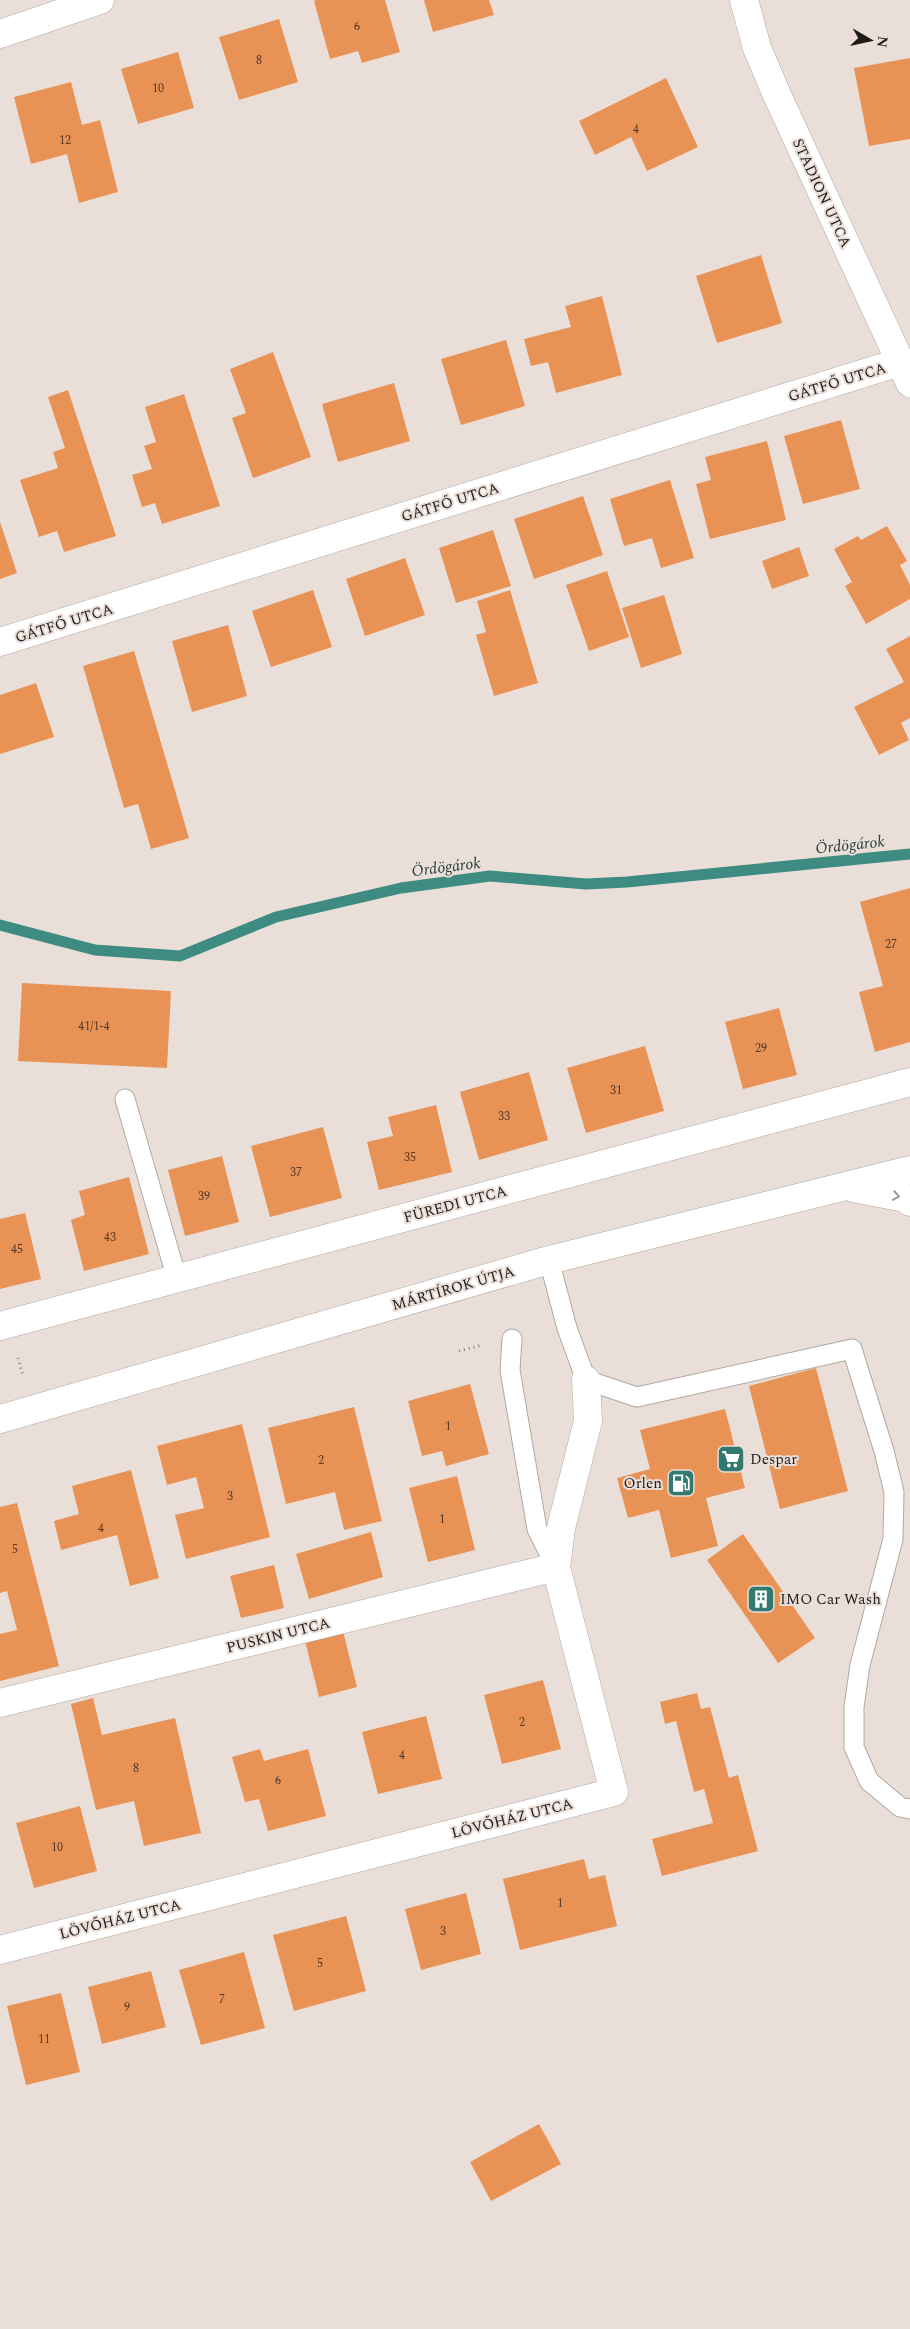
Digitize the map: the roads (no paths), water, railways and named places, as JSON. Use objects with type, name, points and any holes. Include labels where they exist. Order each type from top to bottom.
[{"type":"street","points":[[0,34],[100,0]]},
{"type":"street","name":"STADION UTCA","points":[[744,0],[757,48],[777,96],[905,372]]},
{"type":"street","name":"GÁTFŐ UTCA","points":[[0,642],[905,372]]},
{"type":"street","name":"FÜREDI UTCA","points":[[4,1325],[910,1082]]},
{"type":"street","name":"MÁRTÍROK ÚTJA","points":[[0,1419],[549,1260],[910,1170]]},
{"type":"street","points":[[847,1187],[905,1198],[910,1202]]},
{"type":"street","name":"LÖVŐHÁZ UTCA","points":[[0,1950],[614,1792],[556,1567],[561,1528],[588,1421],[586,1380]]},
{"type":"street","name":"PUSKIN UTCA","points":[[0,1703],[556,1567]]},
{"type":"lane","points":[[124,1098],[177,1279]]},
{"type":"lane","points":[[549,1260],[566,1328],[586,1380],[637,1397],[852,1349],[884,1451],[894,1492],[893,1539],[860,1665],[855,1698],[854,1747],[868,1781],[900,1806],[910,1809]]},
{"type":"lane","points":[[512,1338],[510,1370],[537,1529],[556,1567]]},
{"type":"waterway","name":"Ördögárok","points":[[0,925],[95,950],[180,956],[276,917],[401,888],[490,876],[586,884],[627,882],[910,854]]},
{"type":"place","name":"Despar","points":[[731,1459]]},
{"type":"place","name":"Orlen","points":[[681,1483]]},
{"type":"place","name":"IMO Car Wash","points":[[761,1599]]}]
